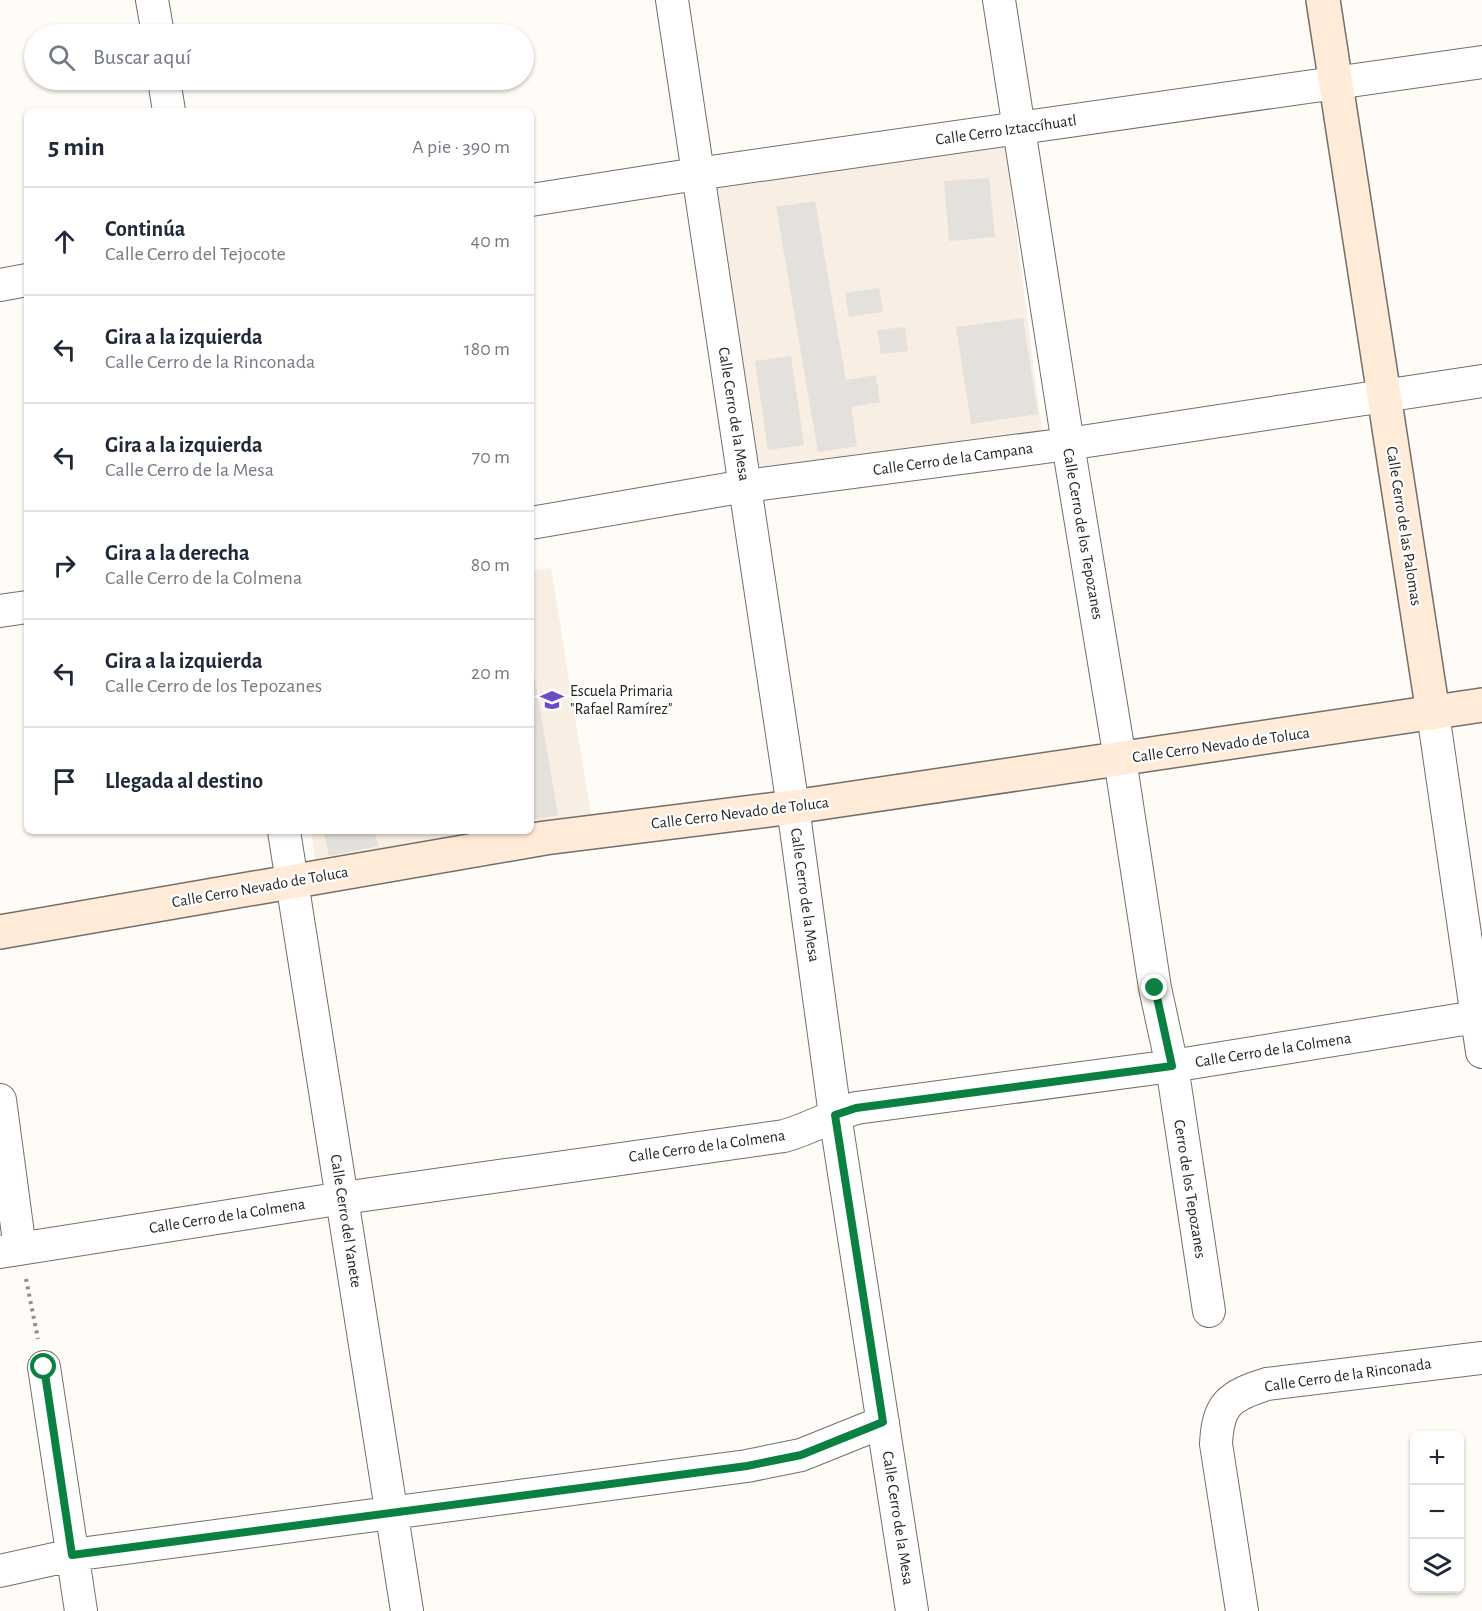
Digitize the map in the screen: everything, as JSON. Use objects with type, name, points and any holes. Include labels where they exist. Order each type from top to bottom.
[{"type":"street","points":[[152,0],[156,24]]},
{"type":"street","name":"Calle Cerro de la Mesa","points":[[672,0],[793,807],[835,1115],[912,1611]]},
{"type":"street","name":"Calle Cerro de los Tepozanes","points":[[999,0],[1155,988],[1172,1066]]},
{"type":"street","name":"Calle Cerro de las Palomas","points":[[1323,0],[1479,1017],[1482,1052]]},
{"type":"street","name":"Calle Cerro Iztaccíhuatl","points":[[534,200],[1482,62]]},
{"type":"street","points":[[166,90],[169,108]]},
{"type":"street","points":[[0,285],[24,281]]},
{"type":"street","name":"Calle Cerro de la Campana","points":[[534,522],[745,486],[1068,444],[1482,381]]},
{"type":"street","points":[[0,611],[24,607]]},
{"type":"street","name":"Calle Cerro Nevado de Toluca","points":[[0,932],[545,838],[793,807],[1482,705]]},
{"type":"street","name":"Calle Cerro del Yanete","points":[[284,834],[407,1611]]},
{"type":"street","name":"Calle Cerro de la Colmena","points":[[10,1250],[343,1198],[784,1136],[802,1131],[856,1108],[1172,1066],[1479,1017]]},
{"type":"street","name":"Cerro de los Tepozanes","points":[[1172,1066],[1209,1311]]},
{"type":"street","points":[[0,1100],[10,1250]]},
{"type":"street","name":"Calle Cerro de la Rinconada","points":[[1242,1611],[1216,1444],[1217,1427],[1222,1410],[1249,1390],[1267,1384],[1482,1358]]},
{"type":"street","points":[[44,1367],[81,1611]]},
{"type":"street","points":[[0,1571],[72,1555],[747,1466],[801,1455],[883,1422]]},
{"type":"path","points":[[10,1250],[44,1367]]},
{"type":"shaded area","points":[[1004,138],[1043,438],[761,476],[712,185]]},
{"type":"shaded area","name":"Escuela Primaria \"Rafael Ramírez\"","points":[[551,568],[593,828],[317,872],[311,834],[534,834],[534,571]]},
{"type":"building","points":[[989,178],[995,237],[949,241],[944,181]]},
{"type":"building","points":[[815,201],[846,380],[876,375],[880,402],[851,407],[857,446],[818,452],[776,207]]},
{"type":"building","points":[[879,288],[883,312],[849,317],[845,293]]},
{"type":"building","points":[[1023,318],[1038,414],[971,424],[956,327]]},
{"type":"building","points":[[905,327],[908,351],[881,354],[877,330]]},
{"type":"building","points":[[791,356],[804,445],[768,450],[755,361]]},
{"type":"building","points":[[534,674],[558,815],[534,819]]},
{"type":"building","points":[[324,834],[376,834],[378,846],[329,856]]},
{"type":"place","name":"Escuela Primaria \"Rafael Ramírez\"","points":[[552,700]]},
{"type":"route","points":[[44,1367],[72,1555],[747,1466],[801,1455],[883,1422],[835,1115],[856,1108],[1172,1066],[1155,988]]}]
